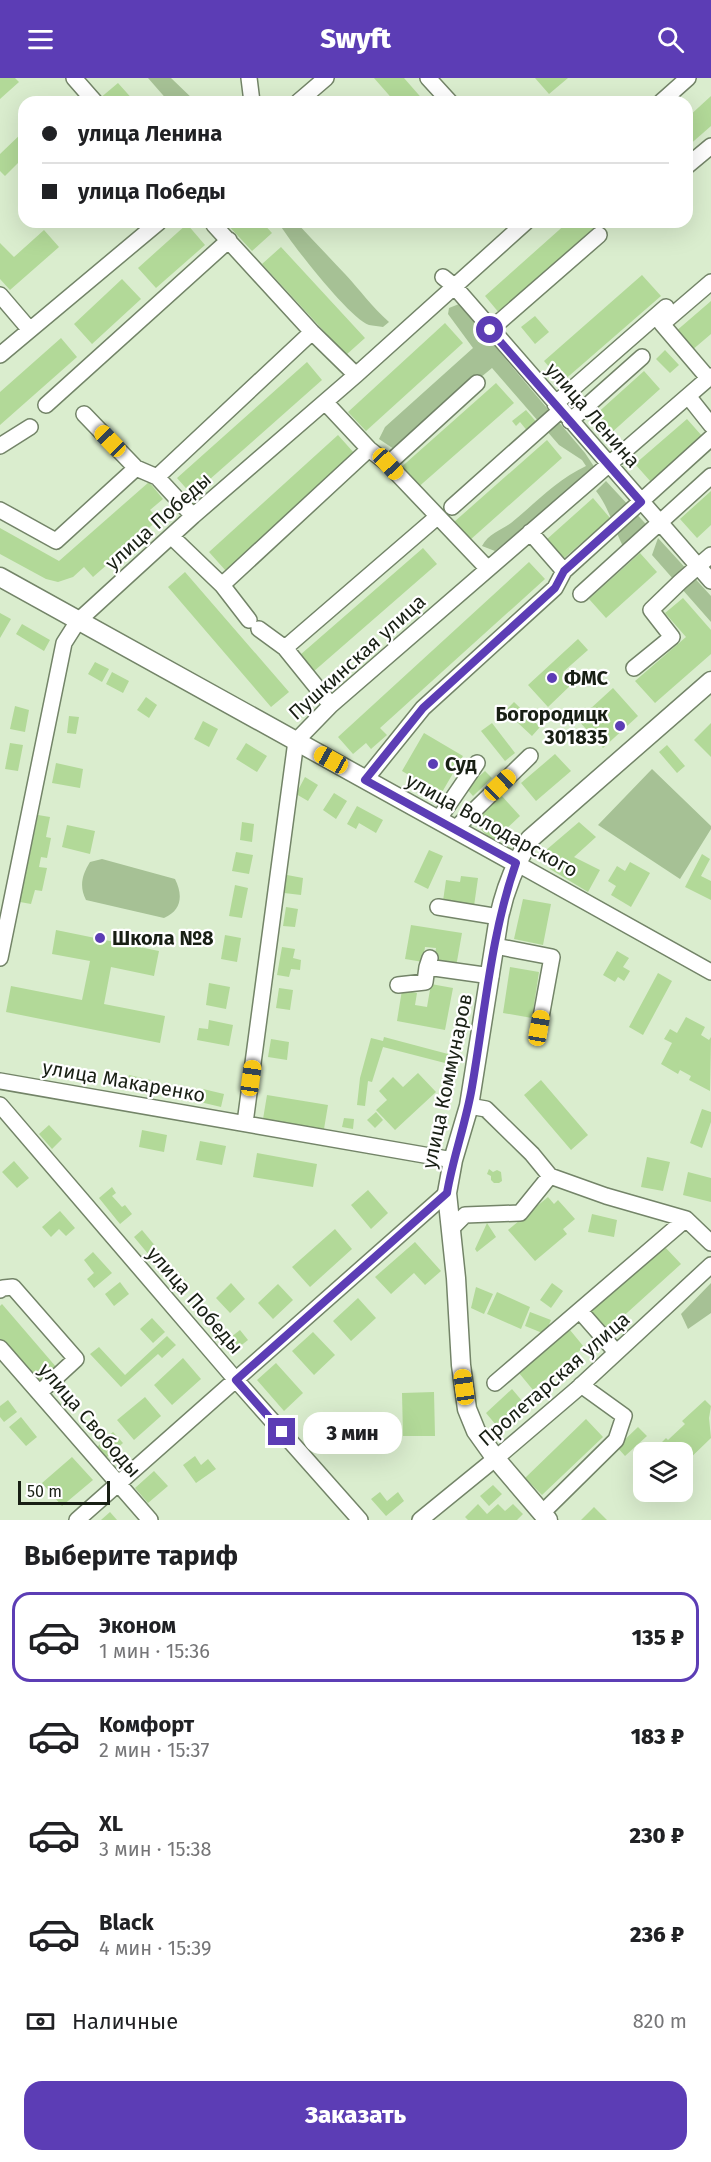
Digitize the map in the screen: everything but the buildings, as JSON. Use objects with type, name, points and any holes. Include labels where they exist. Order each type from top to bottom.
[{"type":"main road","name":"улица Володарского","points":[[0,577],[516,863]]},
{"type":"main road","name":"улица Коммунаров","points":[[447,1193],[453,1160],[469,1106],[499,917],[516,863],[530,839],[711,681]]},
{"type":"main road","points":[[447,1193],[461,1365],[467,1409],[476,1431],[496,1459],[545,1517]]},
{"type":"street","points":[[74,78],[90,96]]},
{"type":"street","points":[[249,78],[251,96]]},
{"type":"street","points":[[305,96],[326,78]]},
{"type":"street","points":[[429,78],[445,96]]},
{"type":"street","points":[[668,96],[688,78]]},
{"type":"street","points":[[693,161],[711,146]]},
{"type":"street","points":[[0,355],[152,228]]},
{"type":"street","points":[[216,228],[312,332],[356,375]]},
{"type":"street","name":"улица Победы","points":[[0,958],[64,643],[78,621],[193,516],[356,375],[448,282],[518,228]]},
{"type":"street","points":[[490,330],[598,236]]},
{"type":"street","points":[[46,405],[229,240]]},
{"type":"street","name":"улица Ленина","points":[[448,282],[711,581]]},
{"type":"street","points":[[710,377],[662,324],[711,282]]},
{"type":"street","points":[[0,296],[30,330]]},
{"type":"street","points":[[452,507],[562,412],[666,307]]},
{"type":"street","points":[[157,477],[312,332]]},
{"type":"street","points":[[562,412],[642,357]]},
{"type":"street","name":"Пушкинская улица","points":[[245,1123],[296,741],[331,705],[710,377]]},
{"type":"street","points":[[388,464],[477,383]]},
{"type":"street","points":[[688,396],[711,424]]},
{"type":"street","points":[[325,402],[488,569]]},
{"type":"street","points":[[84,414],[136,468],[157,477],[193,516]]},
{"type":"street","points":[[0,446],[30,427]]},
{"type":"street","points":[[365,780],[423,708],[555,588],[564,571],[711,438]]},
{"type":"street","points":[[222,585],[369,449]]},
{"type":"street","points":[[0,510],[56,541],[136,468]]},
{"type":"street","points":[[581,594],[711,476]]},
{"type":"street","points":[[285,648],[436,517]]},
{"type":"street","points":[[530,532],[564,571]]},
{"type":"street","points":[[172,537],[222,585],[254,624],[285,648],[331,705]]},
{"type":"street","points":[[634,668],[672,638],[651,610],[711,555]]},
{"type":"street","points":[[446,825],[530,756]]},
{"type":"street","points":[[446,825],[477,763]]},
{"type":"street","name":"улица Володарского","points":[[516,863],[711,972]]},
{"type":"street","points":[[438,907],[499,917]]},
{"type":"street","points":[[495,946],[552,957],[539,1028]]},
{"type":"street","points":[[398,985],[425,982],[428,962],[490,976]]},
{"type":"street","name":"улица Макаренко","points":[[0,1081],[453,1160]]},
{"type":"street","name":"улица Победы","points":[[0,1105],[236,1380],[360,1520]]},
{"type":"street","points":[[469,1106],[486,1109],[532,1154],[549,1176],[606,1196],[686,1219],[711,1243]]},
{"type":"street","points":[[451,1229],[465,1215],[520,1213],[549,1176]]},
{"type":"street","name":"улица Коммунаров","points":[[77,1520],[447,1193]]},
{"type":"street","points":[[495,1383],[686,1219]]},
{"type":"street","name":"Пролетарская улица","points":[[420,1520],[496,1459],[581,1385],[711,1265]]},
{"type":"street","points":[[0,1290],[14,1287],[76,1359],[39,1393]]},
{"type":"street","points":[[580,1311],[616,1352]]},
{"type":"street","name":"улица Свободы","points":[[0,1348],[150,1520]]},
{"type":"street","points":[[545,1517],[616,1440],[624,1416],[581,1385]]},
{"type":"green space","points":[[148,78],[171,78],[190,96],[164,96]]},
{"type":"green space","points":[[282,228],[302,228],[389,322],[383,327],[369,325],[360,319],[335,295]]},
{"type":"green space","points":[[459,304],[585,453],[595,468],[581,477],[495,551],[482,546],[488,538],[511,523],[556,485],[586,466],[582,460],[559,445],[492,368],[394,449],[379,439],[385,427],[473,348],[448,314],[449,308]]},
{"type":"green space","points":[[606,481],[656,535],[625,550],[605,505],[596,491]]},
{"type":"green space","points":[[658,538],[711,596],[711,622],[652,555]]},
{"type":"green space","points":[[652,769],[711,826],[680,879],[598,825]]},
{"type":"green space","points":[[102,859],[175,879],[180,896],[178,906],[164,918],[86,900],[82,885],[85,871],[90,862]]},
{"type":"green space","points":[[711,1283],[711,1313],[688,1329],[681,1314]]},
{"type":"place","name":"ФМС","points":[[552,678]]},
{"type":"place","name":"Богородицк 301835","points":[[620,726]]},
{"type":"place","name":"Суд","points":[[433,764]]},
{"type":"place","name":"Школа №8","points":[[100,938]]},
{"type":"route","points":[[282,1432],[236,1380],[447,1193],[453,1160],[469,1106],[499,917],[516,863],[365,780],[423,708],[555,588],[564,571],[641,502],[490,330]]}]
